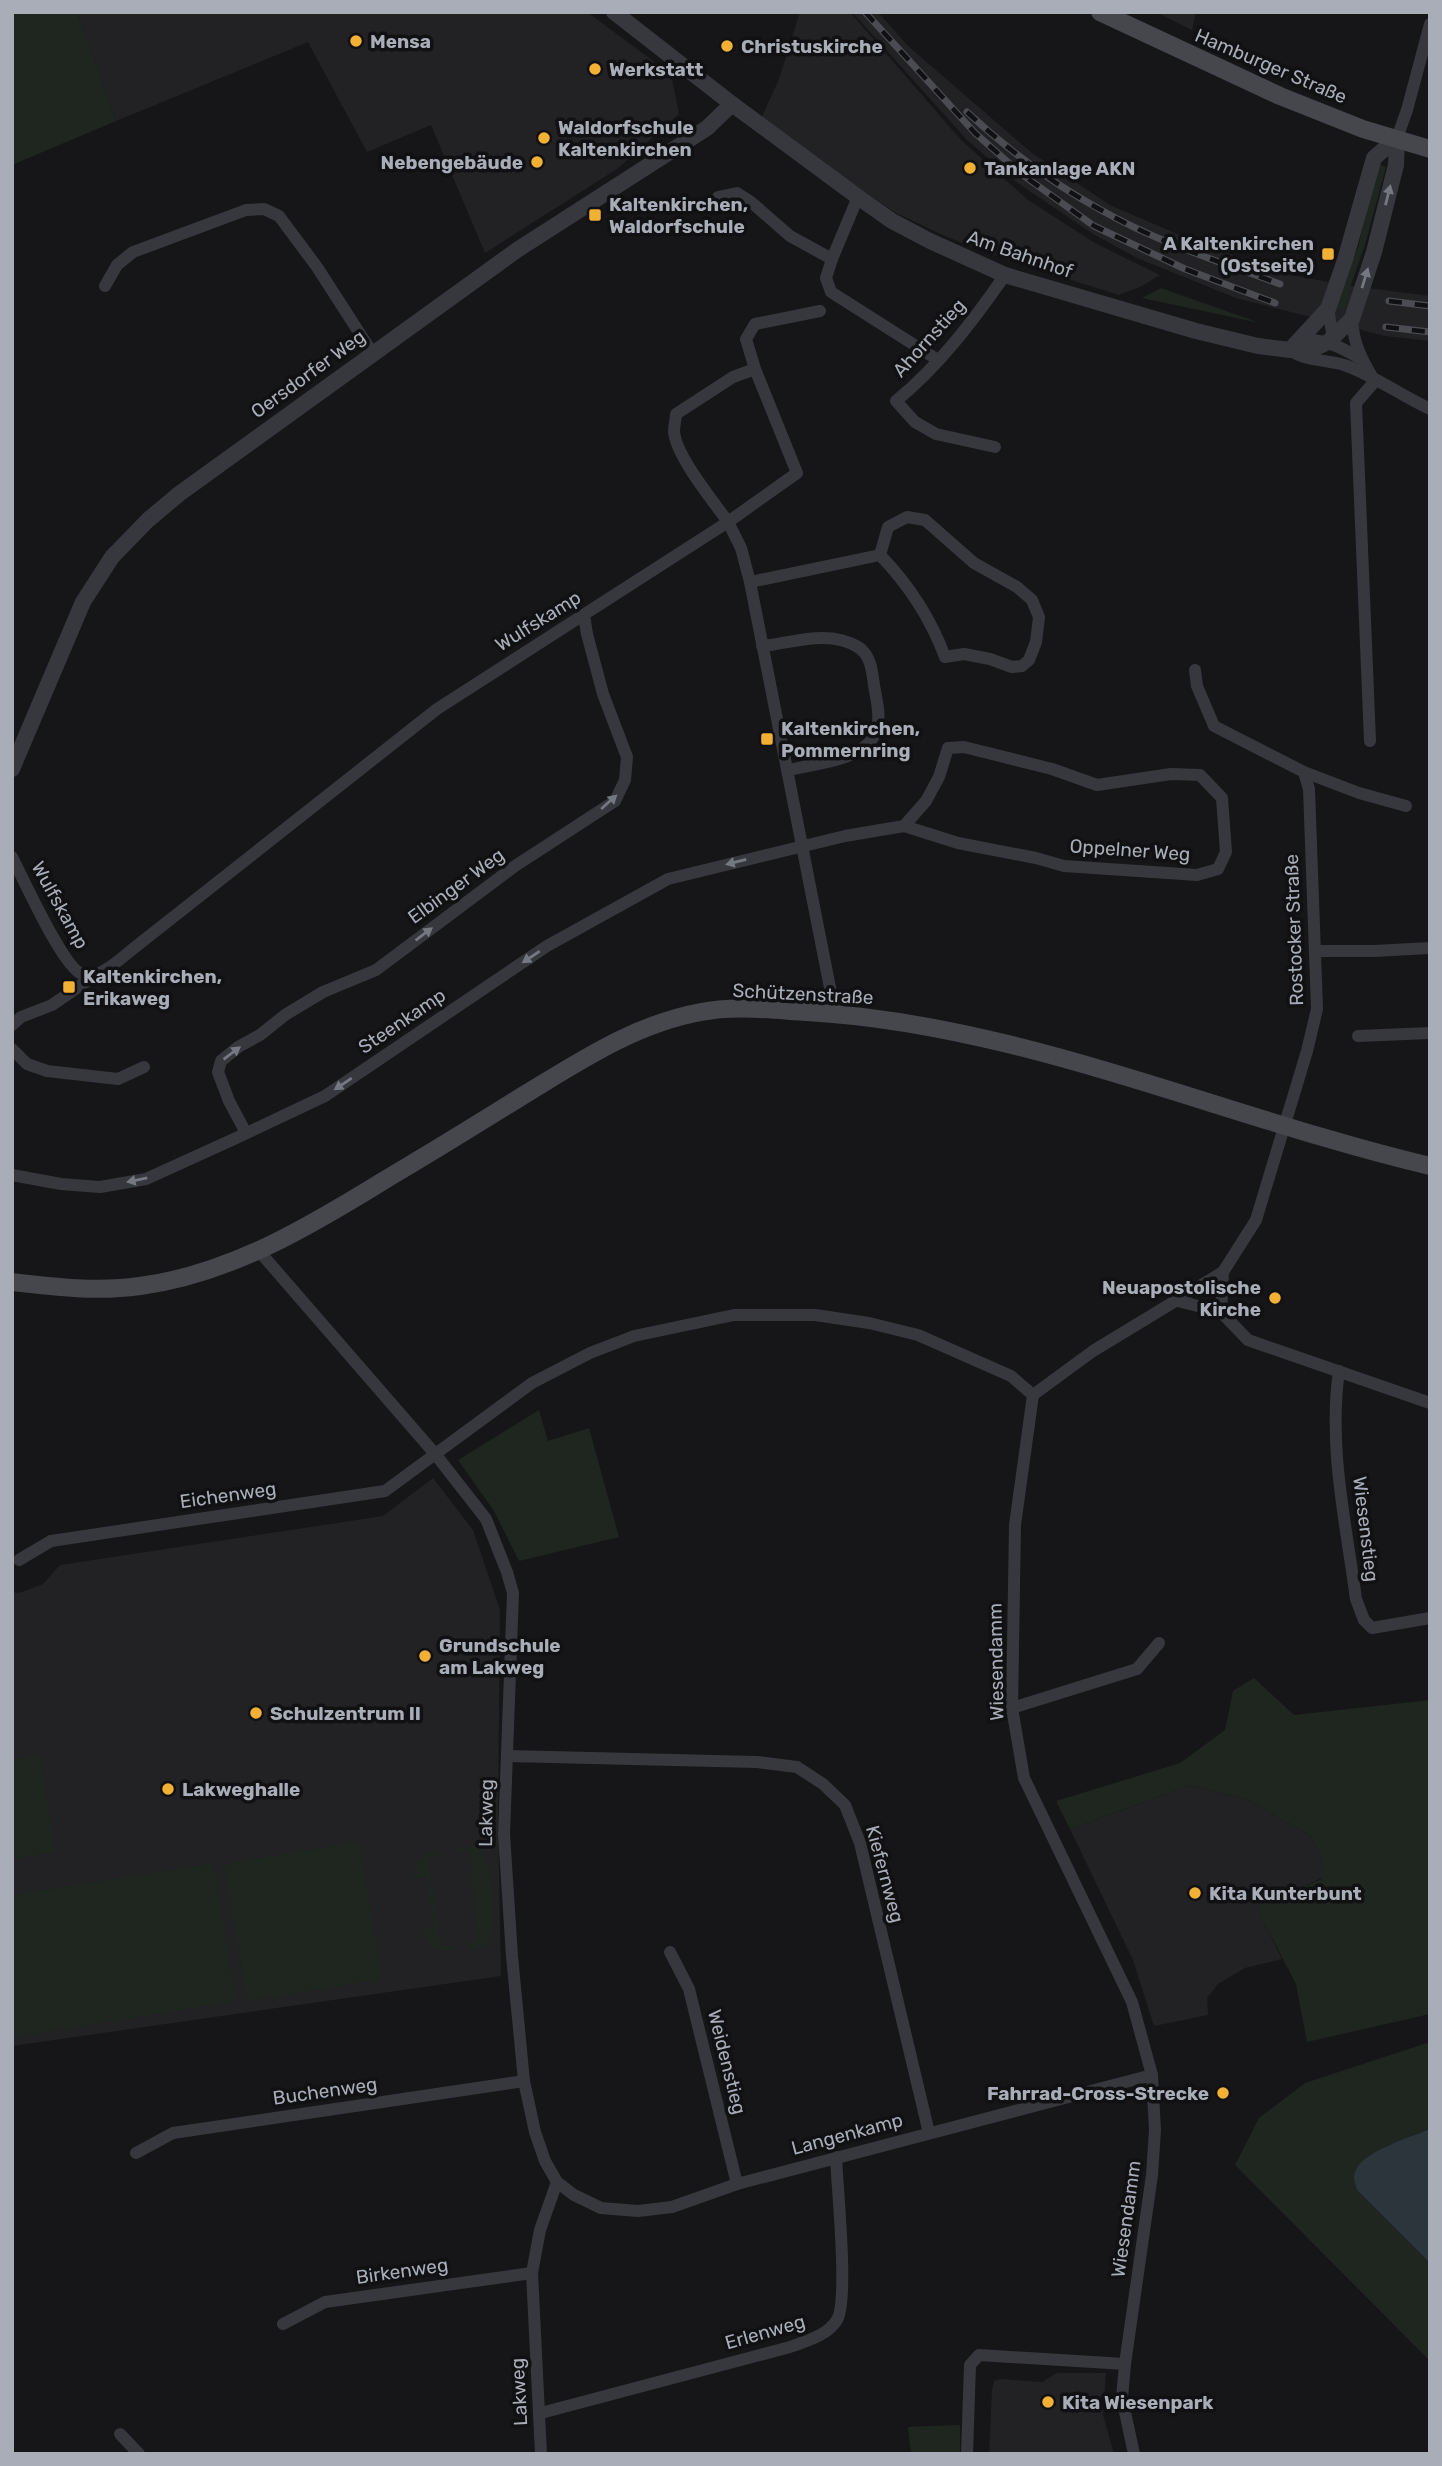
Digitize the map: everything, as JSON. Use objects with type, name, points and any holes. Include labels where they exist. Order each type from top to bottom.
[{"type":"main road","name":"Hamburger Straße","points":[[1100,12],[1280,96],[1363,129],[1430,149]]},
{"type":"main road","name":"Schützenstraße","points":[[12,1282],[74,1289],[140,1287],[203,1273],[259,1251],[338,1209],[603,1047],[653,1024],[704,1011],[763,1009],[835,1013],[946,1029],[1104,1070],[1283,1125],[1430,1166]]},
{"type":"street","name":"Am Bahnhof","points":[[614,12],[858,197],[892,221],[930,241],[1005,275],[1196,331],[1258,346],[1295,345],[1313,349],[1332,342]]},
{"type":"street","points":[[1370,741],[1356,402],[1375,381],[1361,359],[1353,335],[1352,319],[1374,252],[1396,165],[1397,138],[1430,24]]},
{"type":"street","name":"Oersdorfer Weg","points":[[12,769],[83,601],[112,558],[148,520],[179,494],[517,250],[707,128],[732,104]]},
{"type":"street","points":[[1295,345],[1328,309],[1374,158],[1397,138]]},
{"type":"street","points":[[718,197],[737,193],[790,236],[832,259]]},
{"type":"street","points":[[858,197],[838,239],[826,278],[831,292],[939,360]]},
{"type":"street","points":[[105,286],[117,265],[133,252],[246,210],[264,209],[279,216],[317,267],[373,354]]},
{"type":"street","name":"Ahornstieg","points":[[995,447],[936,434],[915,422],[896,401],[922,380],[975,319],[1005,275]]},
{"type":"street","points":[[1328,309],[1332,342],[1346,366]]},
{"type":"street","points":[[820,311],[755,324],[746,339],[755,369],[733,377],[676,414],[674,432],[694,473],[728,522],[741,548],[789,769],[835,1013]]},
{"type":"street","points":[[1332,342],[1352,319]]},
{"type":"street","points":[[1332,342],[1361,359]]},
{"type":"street","name":"Am Bahnhof","points":[[1295,345],[1300,358],[1346,366],[1430,409]]},
{"type":"street","name":"Wulfskamp","points":[[12,857],[56,943],[75,970],[83,974],[97,974],[134,948],[437,709],[728,522],[797,473],[755,369]]},
{"type":"street","points":[[907,517],[925,520],[974,563],[1017,587],[1032,600],[1039,617],[1029,660],[1022,666],[1012,667],[964,654],[944,657],[938,639],[914,597],[880,555],[888,527],[907,517]]},
{"type":"street","points":[[750,582],[880,555]]},
{"type":"street","name":"Elbinger Weg","points":[[246,1133],[229,1101],[218,1072],[221,1061],[285,1015],[323,992],[376,970],[515,866],[615,801],[625,780],[627,757],[603,694],[584,615]]},
{"type":"street","points":[[762,646],[815,638],[831,639],[858,647],[870,662],[878,715],[874,737],[855,753],[789,769]]},
{"type":"street","points":[[1195,670],[1197,686],[1214,726],[1304,772],[1359,793],[1406,806]]},
{"type":"street","name":"Oppelner Weg","points":[[964,747],[1052,769],[1097,785],[1171,774],[1200,775],[1222,798],[1226,852],[1218,869],[1197,875],[1064,866],[958,843],[904,826],[926,801],[939,778],[948,748],[964,747]]},
{"type":"street","name":"Rostocker Straße","points":[[1283,1125],[1307,1051],[1317,1009],[1309,789],[1304,772]]},
{"type":"street","name":"Steenkamp","points":[[12,1175],[61,1184],[100,1187],[146,1179],[325,1096],[547,946],[668,879],[802,846],[904,826]]},
{"type":"street","points":[[1315,951],[1430,948]]},
{"type":"street","points":[[12,1026],[21,1017],[52,1005],[97,974]]},
{"type":"street","points":[[1358,1035],[1430,1034]]},
{"type":"street","points":[[12,1049],[27,1064],[47,1071],[118,1079],[144,1068]]},
{"type":"street","points":[[1034,1395],[1093,1351],[1223,1272],[1255,1220],[1283,1125]]},
{"type":"street","name":"Lakweg","points":[[259,1251],[436,1455],[486,1519],[513,1593],[504,1834],[512,1956],[524,2081],[545,2161],[557,2182],[540,2231],[532,2273],[541,2454]]},
{"type":"street","points":[[1221,1312],[1223,1272]]},
{"type":"street","points":[[1178,1301],[1221,1312],[1248,1340],[1430,1403]]},
{"type":"street","name":"Eichenweg","points":[[19,1560],[51,1541],[385,1491],[531,1384],[590,1353],[634,1336],[734,1315],[815,1315],[869,1323],[918,1335],[1011,1376],[1034,1395]]},
{"type":"street","name":"Wiesenstieg","points":[[1339,1371],[1335,1398],[1335,1442],[1356,1599],[1364,1620],[1372,1628],[1430,1618]]},
{"type":"street","name":"Wiesendamm","points":[[1034,1395],[1015,1525],[1012,1708],[1024,1778],[1132,2003],[1152,2075],[1155,2130],[1153,2175],[1122,2398],[1135,2454]]},
{"type":"street","points":[[1012,1708],[1137,1669],[1159,1643]]},
{"type":"street","name":"Kiefernweg","points":[[507,1756],[757,1762],[797,1767],[823,1784],[845,1805],[860,1843],[929,2133]]},
{"type":"street","name":"Weidenstieg","points":[[670,1952],[689,1989],[737,2184]]},
{"type":"street","name":"Langenkamp","points":[[557,2182],[574,2195],[601,2208],[638,2211],[672,2207],[737,2184],[1152,2075]]},
{"type":"street","name":"Buchenweg","points":[[136,2153],[173,2133],[524,2081]]},
{"type":"street","name":"Erlenweg","points":[[541,2413],[819,2337],[837,2320],[842,2290],[836,2157]]},
{"type":"street","name":"Birkenweg","points":[[283,2324],[324,2302],[532,2273]]},
{"type":"street","points":[[967,2454],[970,2365],[979,2355],[1125,2364]]},
{"type":"street","points":[[120,2434],[139,2454]]},
{"type":"shaded area","points":[[12,12],[77,12],[116,121],[12,165]]},
{"type":"shaded area","name":"Waldorfschule Kaltenkirchen","points":[[77,12],[587,12],[671,74],[679,114],[617,169],[485,253],[431,125],[367,152],[308,42],[116,121]]},
{"type":"shaded area","points":[[800,12],[850,12],[961,140],[1028,200],[1095,243],[1160,275],[1119,295],[1008,260],[947,237],[896,213],[760,121],[779,79]]},
{"type":"shaded area","points":[[852,12],[878,12],[908,46],[1032,153],[1110,205],[1198,243],[1291,275],[1430,296],[1430,341],[1385,336],[1236,298],[1137,258],[1093,234],[1015,181],[967,140]]},
{"type":"shaded area","points":[[1156,12],[1196,12],[1192,30]]},
{"type":"shaded area","points":[[1378,164],[1386,167],[1365,245],[1345,310],[1337,308],[1358,247]]},
{"type":"shaded area","points":[[1161,288],[1260,323],[1142,298]]},
{"type":"shaded area","points":[[539,1410],[548,1441],[589,1428],[619,1537],[519,1561],[494,1511],[458,1460]]},
{"type":"shaded area","name":"Schulzentrum II","points":[[433,1478],[473,1530],[500,1610],[498,1816],[501,1976],[12,2046],[12,1592],[19,1593],[43,1584],[60,1565],[383,1516]]},
{"type":"shaded area","points":[[1254,1678],[1294,1715],[1430,1700],[1430,2014],[1307,2042],[1296,1984],[1256,1907],[1322,1879],[1322,1858],[1310,1835],[1246,1799],[1190,1785],[1070,1829],[1056,1801],[1180,1763],[1225,1730],[1233,1691]]},
{"type":"shaded area","points":[[40,1755],[55,1852],[12,1859],[12,1759]]},
{"type":"shaded area","name":"Kita Kunterbunt","points":[[1190,1785],[1246,1799],[1310,1835],[1322,1858],[1322,1878],[1257,1908],[1282,1959],[1245,1968],[1218,1984],[1207,1998],[1208,2015],[1154,2026],[1133,1960],[1070,1829]]},
{"type":"shaded area","points":[[359,1842],[382,1979],[247,2001],[224,1864]]},
{"type":"shaded area","points":[[478,1846],[492,1888],[493,1924],[489,1938],[481,1947],[469,1948],[469,1944],[479,1939],[469,1851],[454,1853],[459,1848]]},
{"type":"shaded area","points":[[439,1850],[440,1855],[428,1857],[441,1947],[452,1946],[453,1950],[448,1951],[433,1947],[424,1934],[422,1929],[434,1928],[427,1877],[414,1879],[421,1859],[428,1853]]},
{"type":"shaded area","points":[[214,1863],[236,2001],[12,2037],[12,1895]]},
{"type":"shaded area","points":[[1430,2042],[1430,2129],[1385,2147],[1358,2191],[1430,2263],[1430,2361],[1235,2165],[1259,2118],[1305,2083]]},
{"type":"shaded area","points":[[1430,2129],[1430,2263],[1358,2191],[1354,2178],[1356,2170],[1368,2157],[1389,2145]]},
{"type":"shaded area","name":"Kita Wiesenpark","points":[[1057,2373],[1106,2373],[1103,2415],[1114,2454],[989,2454],[994,2381],[1000,2379],[1042,2382]]},
{"type":"shaded area","points":[[960,2425],[960,2454],[911,2454],[908,2427]]},
{"type":"railway","points":[[865,12],[975,133],[1020,173],[1094,226],[1185,269],[1275,303]]},
{"type":"railway","points":[[967,112],[1031,165],[1101,210],[1166,242],[1280,284]]},
{"type":"railway","points":[[1389,301],[1430,306]]},
{"type":"railway","points":[[1386,327],[1430,332]]},
{"type":"place","name":"Mensa","points":[[356,41]]},
{"type":"place","name":"Christuskirche","points":[[727,46]]},
{"type":"place","name":"Werkstatt","points":[[595,69]]},
{"type":"place","name":"Waldorfschule Kaltenkirchen","points":[[544,138]]},
{"type":"place","name":"Nebengebäude","points":[[537,162]]},
{"type":"place","name":"Tankanlage AKN","points":[[970,168]]},
{"type":"place","name":"Kaltenkirchen, Waldorfschule","points":[[595,215]]},
{"type":"place","name":"A Kaltenkirchen (Ostseite)","points":[[1328,254]]},
{"type":"place","name":"Kaltenkirchen, Pommernring","points":[[767,739]]},
{"type":"place","name":"Kaltenkirchen, Erikaweg","points":[[69,987]]},
{"type":"place","name":"Neuapostolische Kirche","points":[[1275,1298]]},
{"type":"place","name":"Grundschule am Lakweg","points":[[425,1656]]},
{"type":"place","name":"Schulzentrum II","points":[[256,1713]]},
{"type":"place","name":"Lakweghalle","points":[[168,1789]]},
{"type":"place","name":"Kita Kunterbunt","points":[[1195,1893]]},
{"type":"place","name":"Fahrrad-Cross-Strecke","points":[[1223,2093]]},
{"type":"place","name":"Kita Wiesenpark","points":[[1048,2402]]}]
